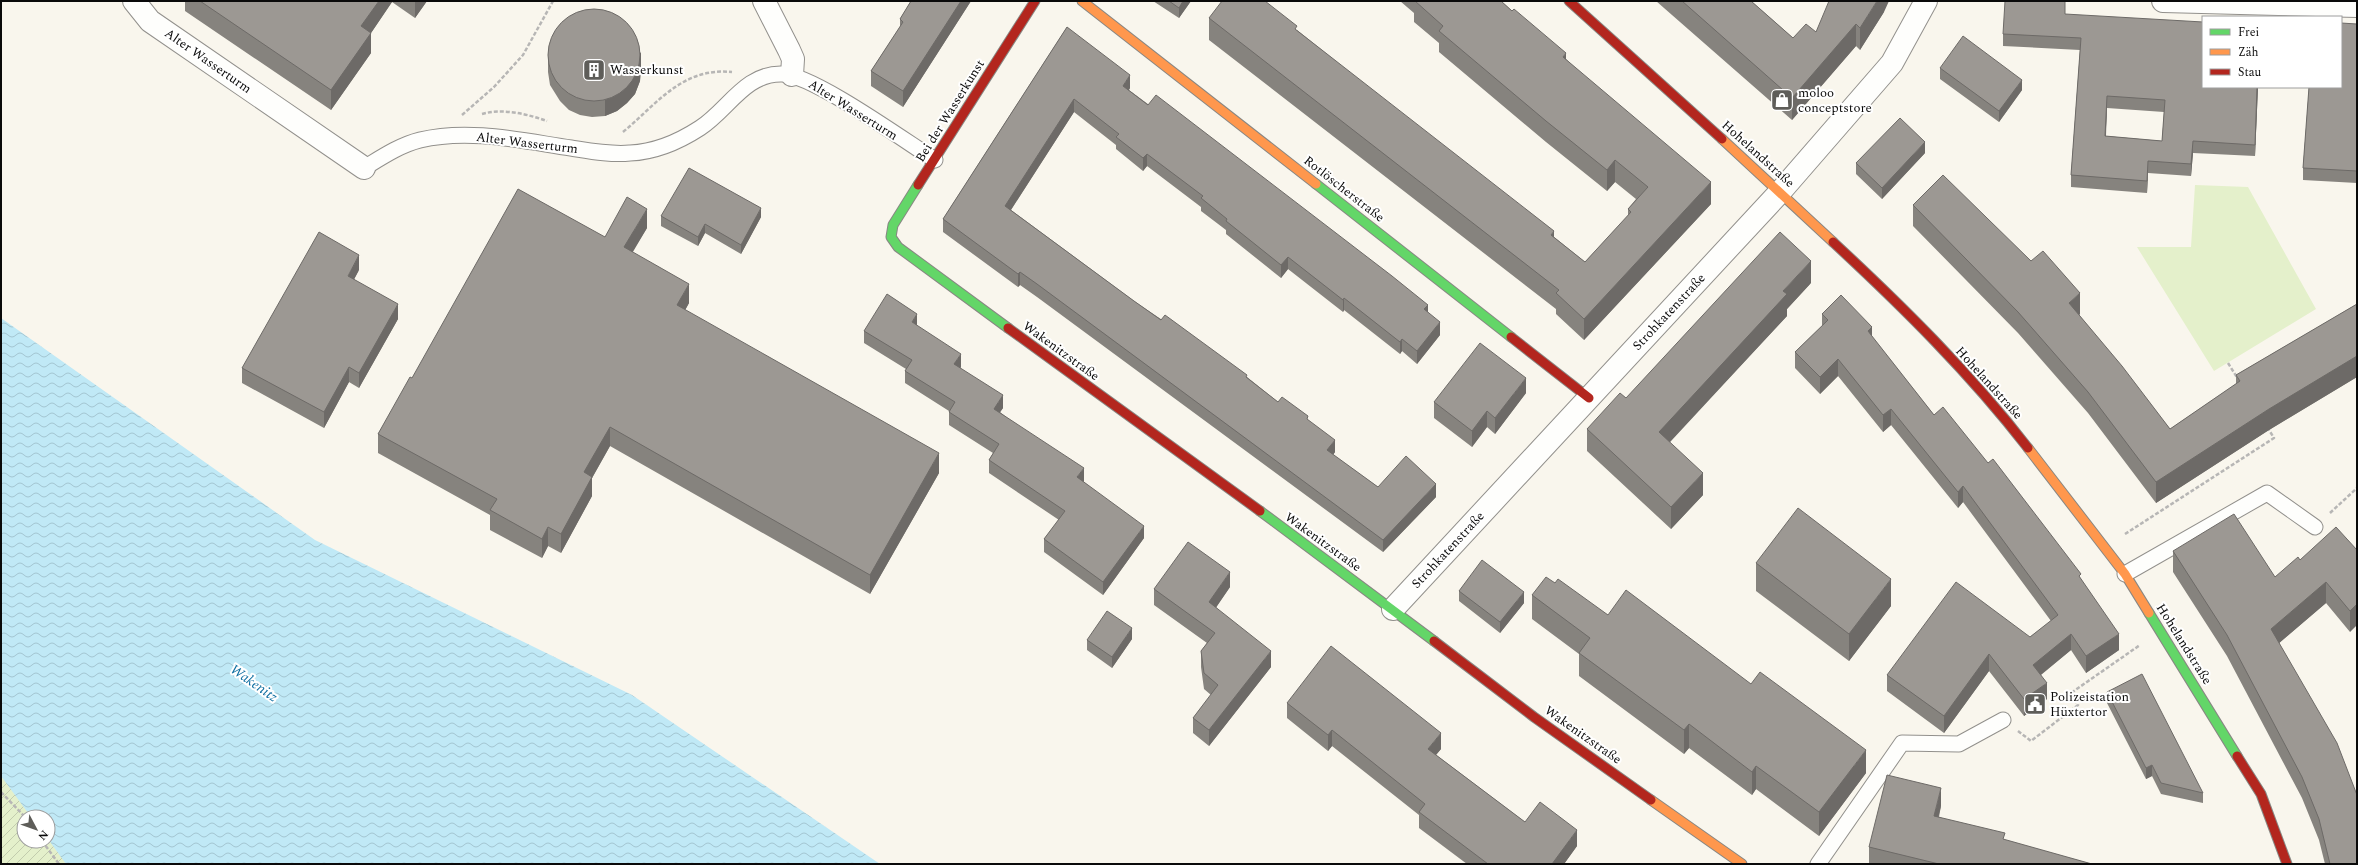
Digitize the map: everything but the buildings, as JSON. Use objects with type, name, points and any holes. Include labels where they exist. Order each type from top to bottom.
[{"type":"street","name":"Alter Wasserturm","points":[[134,1],[150,21],[364,168]]},
{"type":"street","points":[[764,1],[793,59],[792,75]]},
{"type":"street","name":"Bei der Wasserkunst","points":[[891,237],[893,226],[1035,1]]},
{"type":"street","name":"Rotlöscherstraße","points":[[1082,1],[1589,398]]},
{"type":"street","name":"Hohelandstraße","points":[[1569,1],[1780,192],[1896,301],[1998,410],[2125,574],[2261,794],[2287,864]]},
{"type":"street","name":"Strohkatenstraße","points":[[1393,609],[1780,192],[1892,63],[1926,1]]},
{"type":"street","points":[[2163,1],[2357,6]]},
{"type":"street","name":"Wakenitzstraße","points":[[891,237],[898,247],[1393,609],[1534,717],[1742,864]]},
{"type":"lane","name":"Alter Wasserturm","points":[[364,168],[388,153],[420,140],[455,136],[487,137],[630,154],[663,147],[701,128],[751,83],[768,76],[782,74],[792,75],[815,84],[934,160]]},
{"type":"lane","points":[[2125,574],[2267,493],[2315,527]]},
{"type":"lane","points":[[1818,864],[1902,743],[1959,744],[2003,720]]},
{"type":"path","points":[[459,117],[494,87],[523,55],[553,1]]},
{"type":"path","points":[[616,134],[623,133],[650,110],[671,88],[696,76],[729,72],[768,76]]},
{"type":"path","points":[[526,114],[553,124]]},
{"type":"path","points":[[2228,363],[2242,385]]},
{"type":"path","points":[[2104,548],[2274,438],[2269,430]]},
{"type":"path","points":[[2315,527],[2357,488]]},
{"type":"path","points":[[2003,720],[2031,741],[2078,705],[2071,693],[2160,631]]},
{"type":"path","points":[[1,792],[17,809]]},
{"type":"path","points":[[48,849],[58,863]]},
{"type":"green space","points":[[2195,185],[2248,187],[2316,309],[2214,371],[2137,247],[2191,247]]},
{"type":"green space","points":[[1,771],[33,809],[16,809],[16,849],[56,849],[56,838],[76,864],[1,864]]},
{"type":"water","name":"Wakenitz","points":[[1,318],[315,540],[632,695],[880,864],[66,864],[55,849],[56,809],[25,809],[1,776]]},
{"type":"traffic: fast","points":[[1316,184],[1511,337]]},
{"type":"traffic: fast","points":[[918,185],[893,225],[891,237],[898,247],[1008,328]]},
{"type":"traffic: fast","points":[[1260,511],[1434,641]]},
{"type":"traffic: fast","points":[[2149,613],[2237,756]]},
{"type":"traffic: slow","points":[[1082,1],[1316,184]]},
{"type":"traffic: slow","points":[[1722,139],[1833,242]]},
{"type":"traffic: slow","points":[[2028,448],[2125,574],[2149,613]]},
{"type":"traffic: slow","points":[[1651,800],[1742,864]]},
{"type":"traffic: jam","points":[[918,185],[1035,1]]},
{"type":"traffic: jam","points":[[1569,1],[1722,139]]},
{"type":"traffic: jam","points":[[1833,242],[1935,341],[1983,393],[2028,448]]},
{"type":"traffic: jam","points":[[1008,328],[1260,511]]},
{"type":"traffic: jam","points":[[1511,337],[1589,398]]},
{"type":"traffic: jam","points":[[1434,641],[1534,717],[1651,800]]},
{"type":"traffic: jam","points":[[2237,756],[2261,794],[2287,864]]},
{"type":"place","name":"Wasserkunst","points":[[594,70]]},
{"type":"place","name":"moloo conceptstore","points":[[1782,100]]},
{"type":"place","name":"Polizeistation Hüxtertor","points":[[2035,704]]}]
